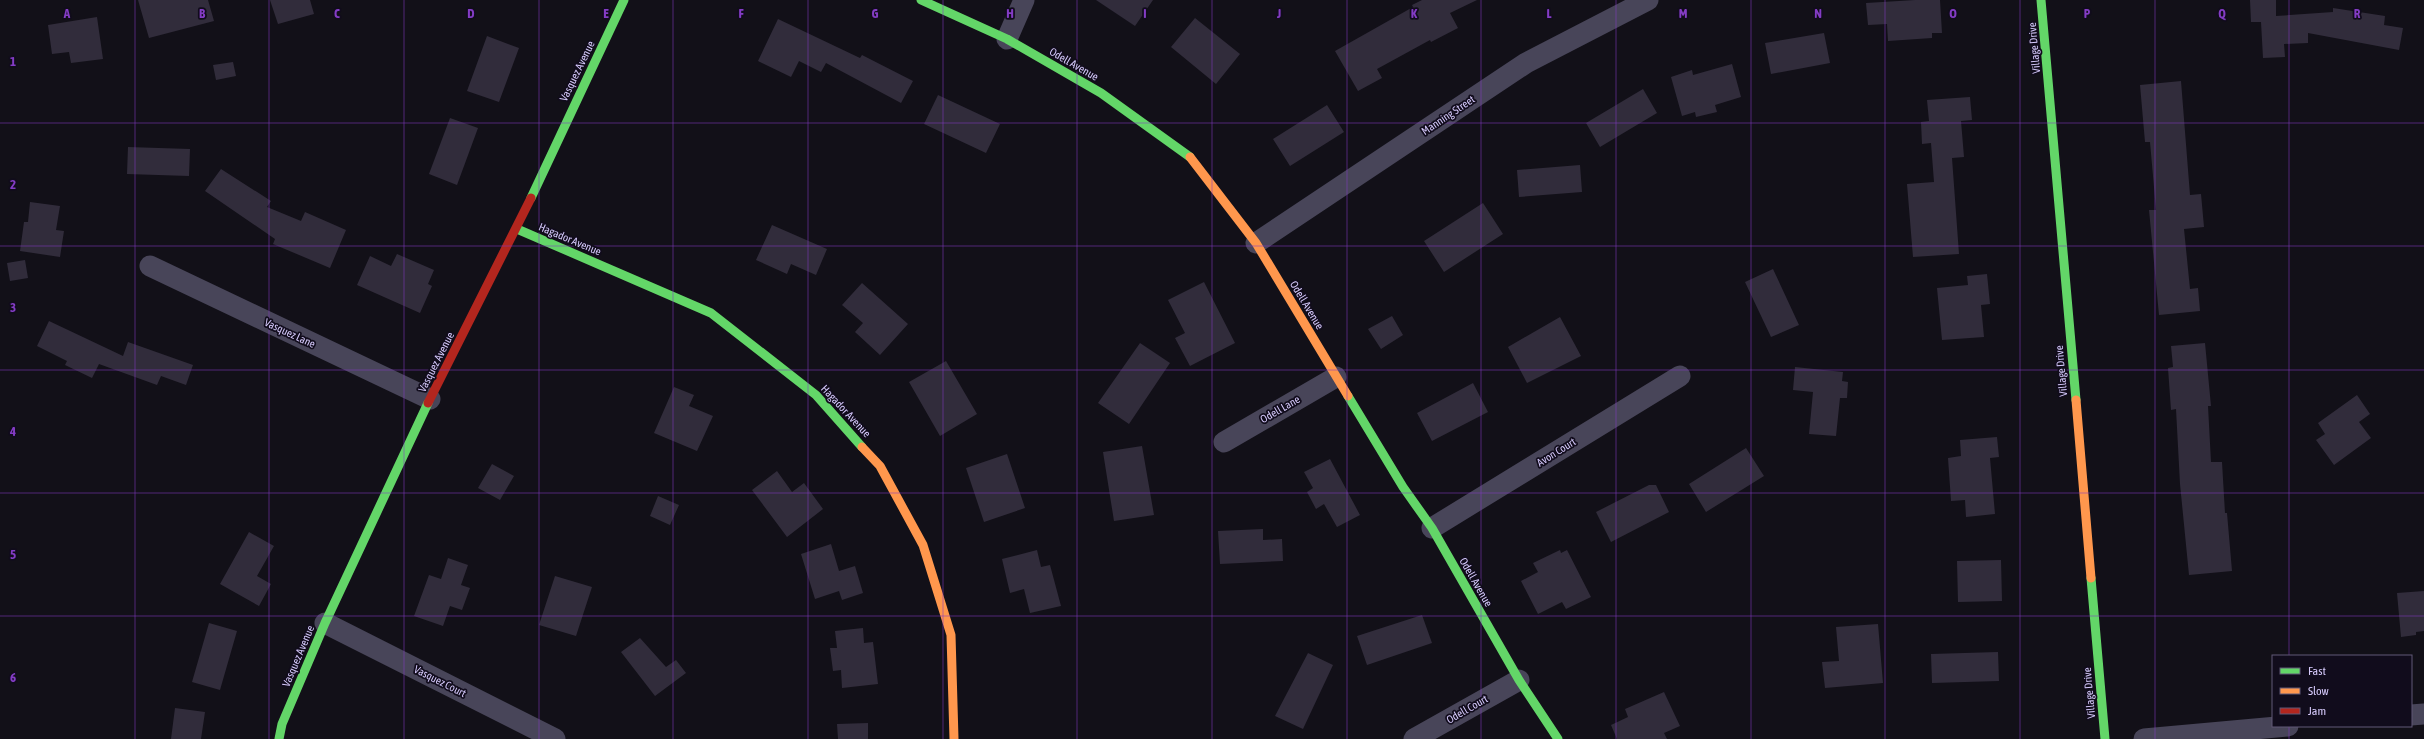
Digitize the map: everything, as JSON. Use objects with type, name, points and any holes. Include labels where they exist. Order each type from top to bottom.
[{"type":"street","name":"Vasquez Avenue","points":[[279,739],[282,724],[325,623],[430,399],[517,229],[624,0]]},
{"type":"street","name":"Odell Avenue","points":[[921,0],[1007,38],[1101,93],[1194,160],[1256,243],[1403,487],[1432,528],[1519,680],[1558,739]]},
{"type":"street","points":[[1007,38],[1024,0]]},
{"type":"street","name":"Manning Street","points":[[1256,243],[1526,63],[1648,0]]},
{"type":"street","name":"Village Drive","points":[[2041,0],[2105,739]]},
{"type":"street","name":"Hagador Avenue","points":[[517,229],[710,313],[816,394],[880,466],[924,545],[951,635],[954,739]]},
{"type":"street","name":"Vasquez Lane","points":[[150,266],[430,399]]},
{"type":"street","name":"Avon Court","points":[[1432,528],[1680,376]]},
{"type":"street","name":"Odell Lane","points":[[1224,442],[1336,377]]},
{"type":"street","name":"Vasquez Court","points":[[325,623],[555,739]]},
{"type":"street","name":"Odell Court","points":[[1414,739],[1519,680]]},
{"type":"street","points":[[2412,715],[2424,714]]},
{"type":"street","points":[[2144,739],[2277,727]]},
{"type":"building","points":[[138,0],[208,0],[214,21],[149,38]]},
{"type":"building","points":[[270,0],[310,0],[314,14],[278,24]]},
{"type":"building","points":[[1096,0],[1153,0],[1135,26]]},
{"type":"building","points":[[1422,0],[1477,0],[1450,13],[1458,28],[1431,42],[1430,40],[1377,69],[1382,78],[1358,91],[1335,51],[1413,7],[1412,5]]},
{"type":"building","points":[[1940,0],[1942,33],[1932,33],[1932,38],[1888,41],[1887,24],[1868,25],[1866,3]]},
{"type":"building","points":[[2250,0],[2276,0],[2276,16],[2333,12],[2333,8],[2385,16],[2384,25],[2403,28],[2399,50],[2308,33],[2308,43],[2284,44],[2285,57],[2263,58],[2261,22],[2251,22]]},
{"type":"building","points":[[97,17],[103,59],[71,63],[69,52],[52,54],[48,25]]},
{"type":"building","points":[[1195,18],[1240,54],[1216,84],[1171,47]]},
{"type":"building","points":[[778,19],[860,58],[862,55],[913,81],[901,103],[826,63],[821,72],[799,61],[791,77],[758,61]]},
{"type":"building","points":[[1824,33],[1830,63],[1771,74],[1765,43]]},
{"type":"building","points":[[487,36],[519,48],[499,102],[467,91]]},
{"type":"building","points":[[233,62],[236,76],[216,80],[213,65]]},
{"type":"building","points":[[1732,64],[1741,97],[1715,105],[1717,112],[1696,117],[1695,112],[1682,116],[1671,77],[1692,70],[1693,75]]},
{"type":"building","points":[[2181,81],[2190,195],[2201,194],[2204,227],[2184,229],[2190,289],[2198,288],[2200,311],[2159,315],[2149,210],[2156,210],[2150,142],[2145,142],[2140,85]]},
{"type":"building","points":[[1643,89],[1657,113],[1600,147],[1586,123]]},
{"type":"building","points":[[938,95],[1000,124],[986,153],[924,124]]},
{"type":"building","points":[[1970,97],[1972,120],[1961,121],[1964,157],[1952,158],[1959,254],[1913,257],[1907,184],[1934,182],[1931,143],[1922,144],[1921,122],[1929,121],[1927,100]]},
{"type":"building","points":[[1327,105],[1344,132],[1290,166],[1273,139]]},
{"type":"building","points":[[450,118],[478,128],[457,185],[429,174]]},
{"type":"building","points":[[128,147],[190,149],[189,176],[127,174]]},
{"type":"building","points":[[1580,165],[1582,192],[1519,197],[1517,170]]},
{"type":"building","points":[[221,169],[271,201],[267,207],[301,221],[305,212],[346,230],[330,268],[273,244],[275,239],[205,191]]},
{"type":"building","points":[[30,202],[60,206],[56,230],[64,231],[60,257],[20,251],[24,222],[28,222]]},
{"type":"building","points":[[1483,203],[1503,234],[1444,272],[1424,241]]},
{"type":"building","points":[[772,225],[827,249],[816,275],[791,264],[787,274],[756,260]]},
{"type":"building","points":[[397,254],[434,270],[428,284],[432,286],[420,313],[357,285],[370,256],[391,266]]},
{"type":"building","points":[[25,260],[28,278],[10,281],[7,263]]},
{"type":"building","points":[[1773,269],[1799,325],[1771,337],[1745,282]]},
{"type":"building","points":[[1987,274],[1990,304],[1981,305],[1984,337],[1942,340],[1937,288],[1968,285],[1967,276]]},
{"type":"building","points":[[1204,282],[1235,343],[1190,366],[1175,338],[1185,333],[1168,300]]},
{"type":"building","points":[[862,283],[908,324],[880,355],[855,332],[863,323],[842,305]]},
{"type":"building","points":[[1392,316],[1403,335],[1381,349],[1368,329]]},
{"type":"building","points":[[1560,317],[1581,356],[1527,383],[1508,347]]},
{"type":"building","points":[[49,321],[123,356],[128,342],[193,365],[186,385],[161,376],[157,385],[99,364],[92,378],[65,365],[67,361],[37,346]]},
{"type":"building","points":[[1140,343],[1170,363],[1129,424],[1098,403]]},
{"type":"building","points":[[2205,343],[2211,406],[2208,406],[2211,462],[2222,462],[2225,513],[2227,513],[2232,571],[2189,575],[2180,484],[2176,409],[2171,410],[2168,368],[2173,367],[2171,346]]},
{"type":"building","points":[[946,361],[977,414],[940,436],[909,382]]},
{"type":"building","points":[[1795,367],[1843,372],[1842,381],[1848,382],[1847,398],[1840,398],[1836,436],[1809,434],[1813,392],[1793,390]]},
{"type":"building","points":[[1473,383],[1488,412],[1432,441],[1417,413]]},
{"type":"building","points":[[674,387],[694,395],[689,406],[713,416],[697,451],[654,433]]},
{"type":"building","points":[[2357,395],[2370,414],[2359,422],[2371,438],[2334,465],[2316,440],[2325,434],[2318,423]]},
{"type":"building","points":[[1997,437],[1999,457],[1990,458],[1995,514],[1966,517],[1965,500],[1951,501],[1948,458],[1961,456],[1960,440]]},
{"type":"building","points":[[1142,446],[1154,515],[1114,521],[1103,452]]},
{"type":"building","points":[[1746,448],[1764,476],[1706,512],[1689,484]]},
{"type":"building","points":[[1007,454],[1025,508],[984,522],[966,468]]},
{"type":"building","points":[[1330,459],[1360,515],[1337,527],[1324,504],[1316,509],[1307,492],[1313,488],[1304,472]]},
{"type":"building","points":[[492,464],[514,476],[500,500],[478,488]]},
{"type":"building","points":[[777,471],[792,492],[804,483],[823,509],[787,537],[752,490]]},
{"type":"building","points":[[1649,485],[1656,485],[1669,512],[1611,542],[1596,512]]},
{"type":"building","points":[[658,496],[679,505],[670,525],[650,516]]},
{"type":"building","points":[[1263,529],[1263,540],[1282,539],[1283,561],[1220,564],[1218,531]]},
{"type":"building","points":[[249,532],[274,546],[257,576],[271,584],[259,606],[220,584]]},
{"type":"building","points":[[831,544],[839,571],[855,566],[863,593],[842,600],[839,591],[815,599],[801,554]]},
{"type":"building","points":[[1037,550],[1041,567],[1050,565],[1061,606],[1030,613],[1024,589],[1010,593],[1002,559]]},
{"type":"building","points":[[1560,550],[1561,553],[1567,550],[1591,597],[1566,609],[1562,602],[1538,614],[1521,581],[1538,572],[1533,563]]},
{"type":"building","points":[[448,558],[468,565],[461,585],[470,588],[462,610],[450,606],[443,626],[414,616],[429,575],[441,579]]},
{"type":"building","points":[[2001,560],[2002,601],[1958,602],[1957,561]]},
{"type":"building","points":[[555,576],[592,587],[576,636],[539,625]]},
{"type":"building","points":[[2424,591],[2424,631],[2416,632],[2416,635],[2401,637],[2397,593]]},
{"type":"building","points":[[1422,615],[1432,643],[1367,665],[1357,636]]},
{"type":"building","points":[[209,623],[237,631],[220,690],[192,682]]},
{"type":"building","points":[[1878,624],[1883,683],[1825,688],[1822,662],[1839,661],[1836,627]]},
{"type":"building","points":[[863,628],[864,643],[873,642],[878,684],[842,688],[841,670],[833,671],[830,648],[837,648],[835,631]]},
{"type":"building","points":[[640,638],[666,667],[676,660],[686,673],[655,696],[621,652]]},
{"type":"building","points":[[1998,652],[1999,681],[1932,683],[1931,654]]},
{"type":"building","points":[[1308,653],[1333,665],[1303,729],[1275,716]]},
{"type":"building","points":[[1664,692],[1680,726],[1664,733],[1667,739],[1617,739],[1611,725],[1628,717],[1625,709]]},
{"type":"building","points":[[175,708],[205,712],[201,739],[171,739]]},
{"type":"building","points":[[868,723],[868,739],[838,739],[837,724]]},
{"type":"traffic: fast","points":[[531,198],[624,0]]},
{"type":"traffic: fast","points":[[921,0],[1007,39],[1101,93],[1190,157]]},
{"type":"traffic: fast","points":[[2041,0],[2076,400]]},
{"type":"traffic: fast","points":[[517,229],[711,313],[816,395],[862,447]]},
{"type":"traffic: fast","points":[[1348,396],[1403,487],[1432,528],[1519,680],[1558,739]]},
{"type":"traffic: fast","points":[[279,739],[282,724],[325,623],[428,403]]},
{"type":"traffic: fast","points":[[2091,578],[2105,739]]},
{"type":"traffic: slow","points":[[1190,157],[1256,243],[1348,396]]},
{"type":"traffic: slow","points":[[2076,400],[2091,578]]},
{"type":"traffic: slow","points":[[862,447],[880,466],[923,545],[951,635],[954,739]]},
{"type":"traffic: jam","points":[[428,403],[531,198]]}]
